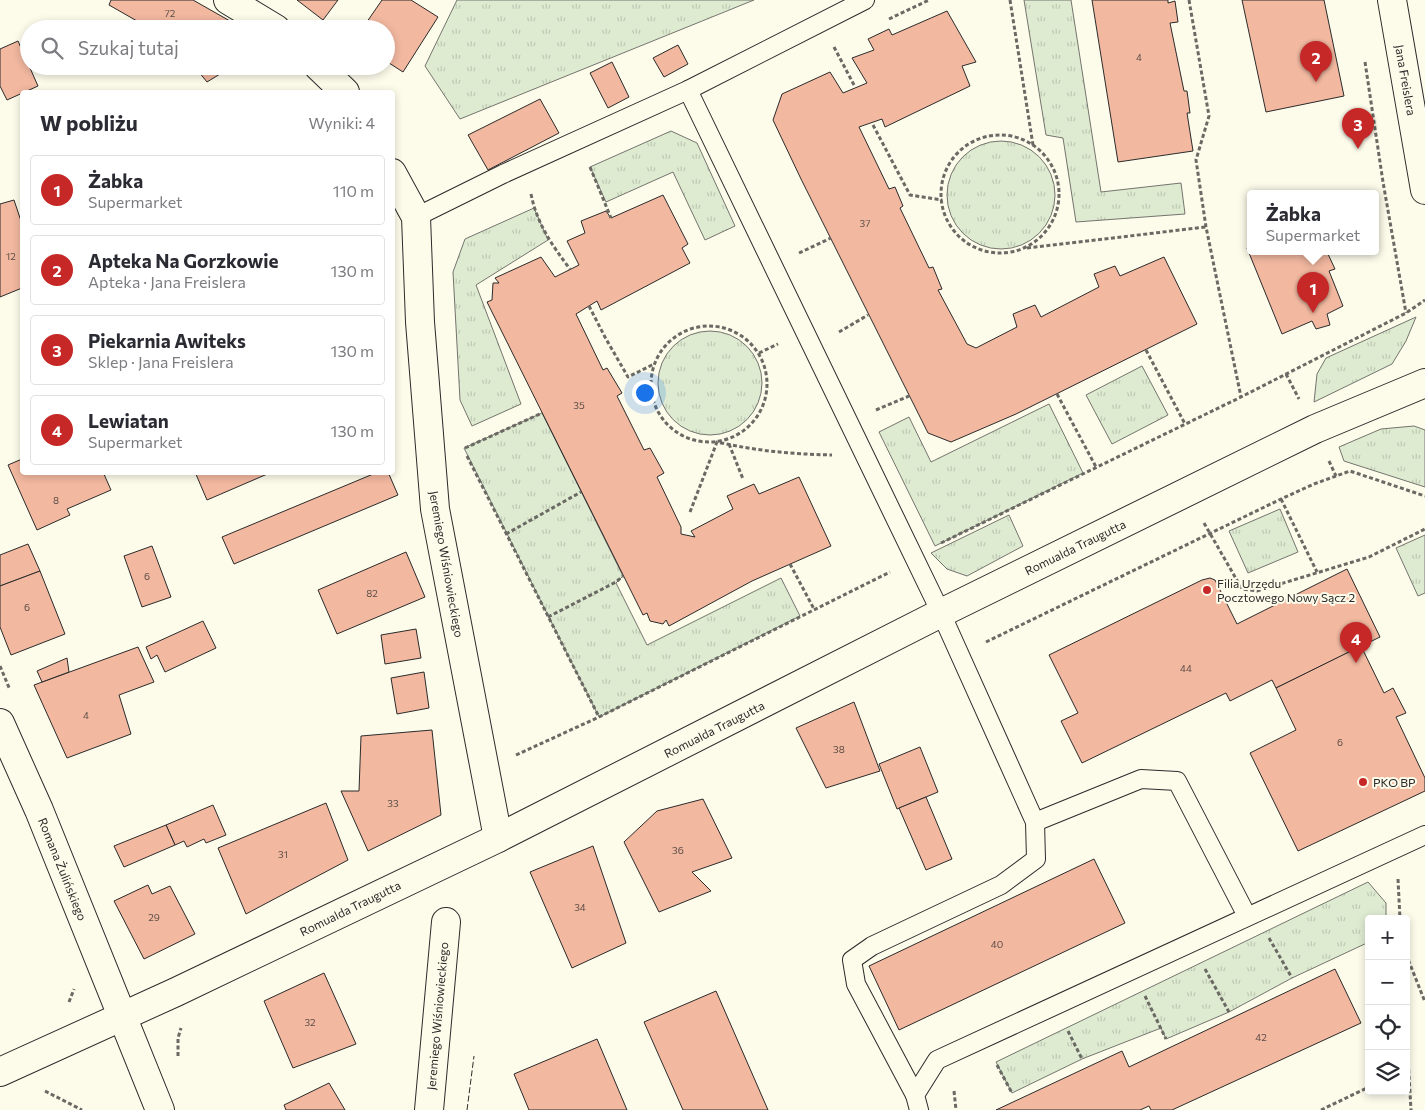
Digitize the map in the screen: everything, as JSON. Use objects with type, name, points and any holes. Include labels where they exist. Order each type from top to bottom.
[{"type":"street","points":[[228,0],[261,20]]},
{"type":"street","name":"Jana Freislera","points":[[1392,0],[1425,190]]},
{"type":"street","points":[[327,75],[343,90]]},
{"type":"street","name":"Jeremiego Wiśniowieckiego","points":[[395,178],[416,217],[420,322],[436,509],[498,838]]},
{"type":"street","name":"Romualda Traugutta","points":[[0,1072],[176,992],[498,838],[941,613],[1315,429],[1425,383]]},
{"type":"street","name":"Romana Żulińskiego","points":[[0,724],[39,810],[160,1110]]},
{"type":"street","name":"Jeremiego Wiśniowieckiego","points":[[429,1110],[446,922]]},
{"type":"lane","points":[[416,217],[502,174],[688,90],[865,0]]},
{"type":"lane","points":[[688,90],[941,613],[1035,822],[1036,858],[1001,885],[872,946],[852,960],[856,984],[917,1102]]},
{"type":"lane","points":[[1035,822],[1141,779],[1177,781],[1247,916]]},
{"type":"lane","points":[[917,1102],[937,1060],[1425,834]]},
{"type":"path","points":[[888,19],[929,0]]},
{"type":"path","points":[[1010,0],[1034,146]]},
{"type":"path","points":[[1190,0],[1209,116],[1196,160],[1206,227],[1241,397]]},
{"type":"path","points":[[828,50],[842,43]]},
{"type":"path","points":[[834,47],[854,85]]},
{"type":"path","points":[[1364,58],[1406,313]]},
{"type":"path","points":[[873,126],[910,195],[942,200]]},
{"type":"path","points":[[1026,248],[1050,227],[1057,212],[1060,196],[1058,179],[1052,164],[1034,146],[1013,136],[997,135],[980,139],[964,147],[952,160],[944,175],[940,192],[943,210],[950,225],[961,238],[976,248],[993,253],[1010,252],[1026,248],[1206,227]]},
{"type":"path","points":[[582,170],[598,163]]},
{"type":"path","points":[[590,167],[611,218]]},
{"type":"path","points":[[530,191],[534,208],[548,240],[570,270]]},
{"type":"path","points":[[798,254],[831,238]]},
{"type":"path","points":[[512,757],[902,567],[935,546],[1241,397],[1406,313],[1425,300]]},
{"type":"path","points":[[589,306],[628,377],[654,364]]},
{"type":"path","points":[[838,333],[868,315]]},
{"type":"path","points":[[718,442],[737,436],[752,424],[763,408],[768,390],[767,371],[759,353],[747,338],[730,329],[712,325],[693,327],[676,335],[664,347],[654,364],[651,379],[652,397],[658,414],[670,427],[684,437],[701,442],[718,442],[753,450],[785,454],[841,455]]},
{"type":"path","points":[[1146,350],[1185,424]]},
{"type":"path","points":[[1057,394],[1096,467]]},
{"type":"path","points":[[869,413],[909,396]]},
{"type":"path","points":[[464,448],[542,413]]},
{"type":"path","points":[[461,440],[506,534],[599,716]]},
{"type":"path","points":[[690,512],[718,442]]},
{"type":"path","points":[[729,444],[743,478]]},
{"type":"path","points":[[959,654],[1281,499],[1350,471],[1425,496]]},
{"type":"path","points":[[506,534],[581,492]]},
{"type":"path","points":[[1281,499],[1317,572]]},
{"type":"path","points":[[1210,534],[1242,589],[1257,591],[1369,557],[1425,529]]},
{"type":"path","points":[[790,564],[814,609]]},
{"type":"path","points":[[548,617],[624,576]]},
{"type":"path","points":[[1397,877],[1400,915]]},
{"type":"path","points":[[1265,931],[1292,978]]},
{"type":"path","points":[[1408,960],[1425,1002]]},
{"type":"path","points":[[1201,962],[1229,1012]]},
{"type":"path","points":[[1142,991],[1166,1039]]},
{"type":"path","points":[[176,992],[189,1015],[182,1025],[178,1038],[177,1062]]},
{"type":"path","points":[[1066,1028],[1082,1059]]},
{"type":"path","points":[[996,1062],[1012,1093]]},
{"type":"path","points":[[953,1083],[956,1110]]},
{"type":"path","points":[[38,1088],[82,1110]]},
{"type":"path","points":[[1321,1110],[1365,1089]]},
{"type":"path","points":[[1410,1089],[1412,1110]]},
{"type":"green space","points":[[457,0],[754,0],[460,119],[425,66]]},
{"type":"green space","points":[[1024,0],[1071,0],[1101,192],[1181,183],[1185,214],[1076,222],[1063,138],[1046,135]]},
{"type":"green space","points":[[671,131],[697,143],[735,226],[705,240],[673,172],[606,202],[590,167]]},
{"type":"green space","points":[[1001,141],[1011,142],[1031,150],[1039,157],[1046,165],[1054,185],[1054,205],[1046,225],[1039,233],[1031,240],[1011,248],[1001,249],[991,248],[971,240],[963,233],[956,225],[948,205],[947,195],[948,185],[956,165],[963,157],[971,150],[991,142]]},
{"type":"green space","points":[[534,208],[548,240],[476,285],[521,404],[472,426],[460,400],[453,272],[465,239]]},
{"type":"green space","points":[[1416,317],[1406,341],[1392,364],[1314,402],[1317,374],[1326,358]]},
{"type":"green space","points":[[710,331],[730,335],[739,340],[753,354],[758,363],[762,383],[758,403],[753,412],[739,426],[730,431],[710,435],[690,431],[681,426],[667,412],[662,403],[658,383],[662,363],[667,354],[681,340],[690,335]]},
{"type":"green space","points":[[1142,366],[1168,415],[1112,444],[1086,395]]},
{"type":"green space","points":[[1049,404],[1083,473],[935,546],[879,432],[909,417],[931,462]]},
{"type":"green space","points":[[542,413],[623,576],[616,583],[647,645],[781,578],[800,616],[599,717],[464,448]]},
{"type":"green space","points":[[1414,426],[1425,430],[1425,487],[1344,461],[1339,447],[1381,429]]},
{"type":"green space","points":[[1280,509],[1298,552],[1248,573],[1229,531]]},
{"type":"green space","points":[[1009,515],[1023,546],[967,576],[947,569],[931,553]]},
{"type":"green space","points":[[1425,535],[1425,593],[1418,596],[1396,548]]},
{"type":"green space","points":[[1368,882],[1386,903],[1386,915],[1365,915],[1365,944],[1292,978],[1229,1012],[1166,1039],[1161,1028],[1082,1059],[1012,1093],[996,1062]]},
{"type":"building","points":[[111,0],[193,0],[228,20],[135,20],[109,5]]},
{"type":"building","points":[[297,0],[338,0],[323,20]]},
{"type":"building","points":[[382,0],[411,0],[438,17],[403,72],[395,67],[395,20],[368,20]]},
{"type":"building","points":[[1092,0],[1168,0],[1168,3],[1175,1],[1178,22],[1170,23],[1184,91],[1187,91],[1190,113],[1187,113],[1193,151],[1118,162]]},
{"type":"building","points":[[1242,0],[1324,0],[1344,96],[1266,112]]},
{"type":"building","points":[[947,11],[976,62],[962,66],[970,86],[885,127],[882,119],[859,127],[889,189],[895,187],[903,206],[900,208],[929,268],[933,267],[942,289],[938,290],[967,344],[976,348],[1017,327],[1013,314],[1035,305],[1041,317],[1099,287],[1094,274],[1115,266],[1120,276],[1164,257],[1197,324],[1016,414],[951,442],[928,433],[773,120],[782,94],[830,72],[843,93],[867,83],[852,58],[874,50],[868,39],[889,29],[892,35]]},
{"type":"building","points":[[18,41],[20,46],[20,75],[33,75],[38,86],[29,90],[20,90],[20,94],[7,100],[0,86],[0,49]]},
{"type":"building","points":[[678,45],[688,64],[664,77],[653,58]]},
{"type":"building","points":[[612,62],[629,97],[608,108],[590,73]]},
{"type":"building","points":[[201,75],[218,75],[207,82]]},
{"type":"building","points":[[540,99],[559,133],[488,170],[468,135]]},
{"type":"building","points":[[663,195],[688,244],[682,248],[690,263],[601,310],[597,301],[576,314],[603,370],[607,368],[622,393],[617,396],[644,450],[650,448],[664,473],[657,477],[681,527],[681,534],[695,537],[691,531],[733,509],[727,496],[754,484],[759,494],[799,477],[831,546],[752,581],[669,626],[666,620],[663,624],[650,621],[647,613],[643,615],[487,302],[492,300],[493,283],[499,283],[495,278],[541,257],[555,277],[579,265],[567,241],[585,233],[581,221],[606,211],[611,218]]},
{"type":"building","points":[[14,200],[20,218],[20,289],[0,297],[0,204]]},
{"type":"building","points":[[1250,255],[1328,255],[1335,269],[1329,271],[1343,306],[1327,314],[1330,325],[1316,329],[1312,321],[1282,334]]},
{"type":"building","points":[[20,460],[20,475],[104,475],[111,490],[67,509],[70,515],[37,530],[8,465]]},
{"type":"building","points":[[196,475],[265,475],[207,500]]},
{"type":"building","points":[[371,475],[389,475],[398,495],[234,564],[222,537]]},
{"type":"building","points":[[28,544],[40,571],[0,586],[0,555]]},
{"type":"building","points":[[152,546],[171,597],[142,607],[124,556]]},
{"type":"building","points":[[406,552],[425,597],[337,634],[318,590]]},
{"type":"building","points":[[1347,569],[1380,637],[1276,688],[1272,680],[1230,701],[1226,693],[1082,763],[1061,721],[1078,713],[1049,655],[1202,580],[1210,578],[1215,580],[1237,624]]},
{"type":"building","points":[[40,571],[65,634],[11,655],[0,627],[0,586]]},
{"type":"building","points":[[203,621],[216,648],[165,672],[157,655],[151,659],[146,647]]},
{"type":"building","points":[[416,629],[421,658],[385,664],[381,635]]},
{"type":"building","points":[[1361,646],[1384,693],[1393,688],[1406,713],[1396,717],[1425,778],[1425,791],[1298,851],[1250,753],[1296,730],[1276,688]]},
{"type":"building","points":[[138,647],[154,682],[119,695],[131,734],[67,758],[34,685]]},
{"type":"building","points":[[67,658],[69,672],[42,682],[37,671]]},
{"type":"building","points":[[424,672],[429,708],[397,714],[391,678]]},
{"type":"building","points":[[854,702],[880,771],[826,788],[796,728]]},
{"type":"building","points":[[432,730],[441,815],[368,851],[341,791],[359,791],[361,736]]},
{"type":"building","points":[[920,747],[938,792],[897,809],[879,764]]},
{"type":"building","points":[[926,797],[952,859],[926,870],[899,808]]},
{"type":"building","points":[[703,799],[732,858],[692,872],[711,891],[659,912],[624,842],[657,811]]},
{"type":"building","points":[[326,803],[348,860],[246,914],[218,848]]},
{"type":"building","points":[[213,805],[226,835],[206,843],[204,839],[187,847],[184,841],[175,845],[166,825]]},
{"type":"building","points":[[166,825],[175,845],[124,867],[114,846]]},
{"type":"building","points":[[593,846],[626,943],[572,968],[530,872]]},
{"type":"building","points":[[1094,859],[1125,923],[899,1030],[869,966]]},
{"type":"building","points":[[148,885],[152,894],[170,886],[195,934],[144,959],[114,901]]},
{"type":"building","points":[[1335,969],[1361,1023],[1172,1110],[1151,1110],[1149,1106],[1140,1110],[996,1110],[1122,1051],[1129,1067]]},
{"type":"building","points":[[324,973],[356,1044],[293,1068],[264,1001]]},
{"type":"building","points":[[716,991],[768,1110],[683,1110],[644,1022]]},
{"type":"building","points":[[597,1039],[627,1110],[529,1110],[514,1074]]},
{"type":"building","points":[[329,1083],[345,1110],[286,1110],[284,1105]]},
{"type":"fence","points":[[467,1110],[474,1056]]},
{"type":"place","name":"Apteka Na Gorzkowie","points":[[1316,82]]},
{"type":"place","name":"Piekarnia Awiteks","points":[[1358,149]]},
{"type":"place","name":"Żabka","points":[[1313,313]]},
{"type":"place","name":"Filia Urzędu Pocztowego Nowy Sącz 2","points":[[1207,590]]},
{"type":"place","name":"Lewiatan","points":[[1356,663]]},
{"type":"place","name":"PKO BP","points":[[1363,782]]}]
